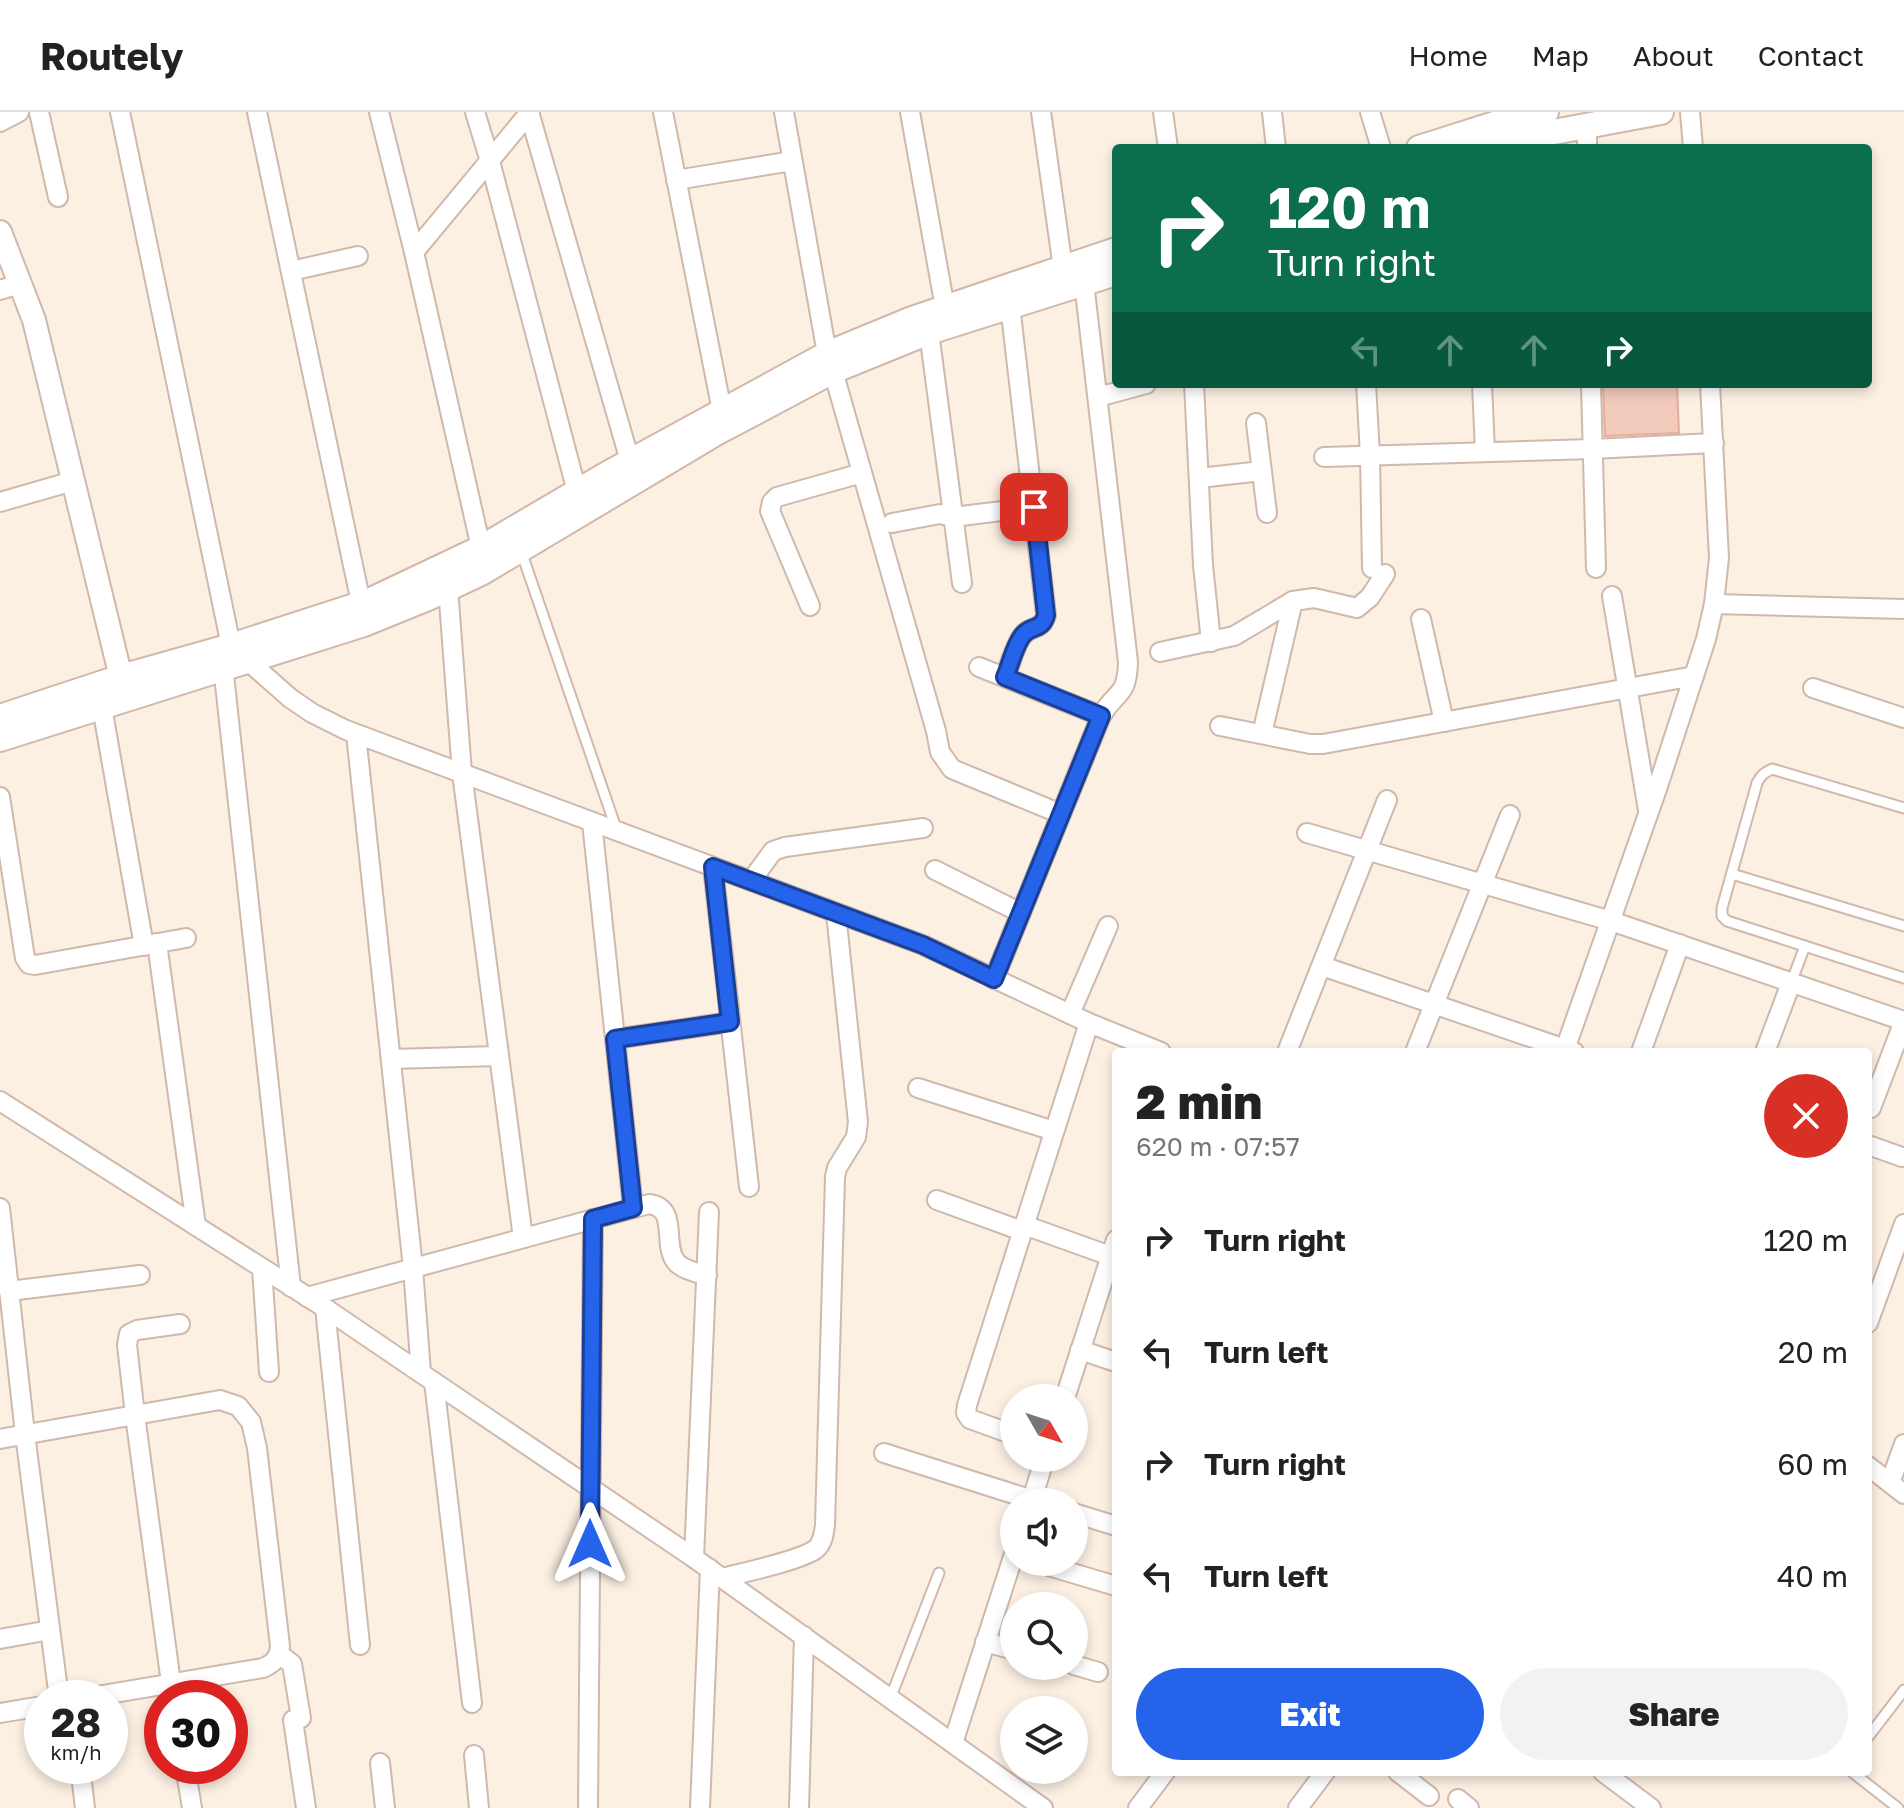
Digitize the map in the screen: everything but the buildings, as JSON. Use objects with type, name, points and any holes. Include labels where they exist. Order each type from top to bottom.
[{"type":"main road","points":[[1433,144],[1517,119],[1587,137],[1661,112]]},
{"type":"main road","points":[[1485,144],[1517,119]]},
{"type":"main road","points":[[0,717],[124,688],[231,656],[364,624],[481,573],[521,551],[830,362],[1010,305],[1112,252]]},
{"type":"main road","points":[[231,656],[361,603],[481,548],[722,411],[830,362],[912,319],[1076,271],[1112,273]]},
{"type":"main road","points":[[0,739],[102,707],[124,688]]},
{"type":"street","points":[[0,122],[19,112]]},
{"type":"street","points":[[39,112],[58,197]]},
{"type":"street","points":[[120,112],[231,656],[299,1292]]},
{"type":"street","points":[[257,112],[361,603]]},
{"type":"street","points":[[379,112],[481,548]]},
{"type":"street","points":[[475,112],[577,492]]},
{"type":"street","points":[[414,252],[530,112]]},
{"type":"street","points":[[530,112],[630,461]]},
{"type":"street","points":[[663,112],[722,411]]},
{"type":"street","points":[[784,112],[830,362],[940,752],[952,769],[1061,814]]},
{"type":"street","points":[[910,112],[945,308]]},
{"type":"street","points":[[994,979],[1101,716],[1123,690],[1128,662],[1098,397],[1076,271],[1041,112]]},
{"type":"street","points":[[1163,112],[1167,144]]},
{"type":"street","points":[[1272,112],[1276,144]]},
{"type":"street","points":[[1370,112],[1380,144]]},
{"type":"street","points":[[1690,112],[1693,144]]},
{"type":"street","points":[[676,180],[792,161]]},
{"type":"street","points":[[0,232],[10,287],[34,320],[124,688]]},
{"type":"street","points":[[291,271],[358,256]]},
{"type":"street","points":[[1005,677],[1023,635],[1040,625],[1046,615],[1010,305]]},
{"type":"street","points":[[929,332],[962,583]]},
{"type":"street","points":[[1098,397],[1131,388]]},
{"type":"street","points":[[1194,388],[1203,565],[1211,642]]},
{"type":"street","points":[[1160,652],[1234,636],[1293,601],[1314,598],[1357,608],[1370,597],[1379,571],[1366,388]]},
{"type":"street","points":[[1482,388],[1485,452]]},
{"type":"street","points":[[1591,388],[1596,568]]},
{"type":"street","points":[[1569,1048],[1694,676],[1714,604],[1719,558],[1710,388]]},
{"type":"street","points":[[1256,423],[1267,513]]},
{"type":"street","points":[[1324,457],[1714,443]]},
{"type":"street","points":[[1199,478],[1262,471]]},
{"type":"street","points":[[810,606],[770,511],[772,502],[777,497],[862,473]]},
{"type":"street","points":[[0,502],[73,481]]},
{"type":"street","points":[[892,523],[940,514],[953,517],[1034,507]]},
{"type":"street","points":[[448,588],[462,773],[523,1238]]},
{"type":"street","points":[[1612,596],[1649,813]]},
{"type":"street","points":[[1262,734],[1293,601]]},
{"type":"street","points":[[1714,604],[1904,609]]},
{"type":"street","points":[[1421,619],[1444,722]]},
{"type":"street","points":[[231,656],[312,713],[356,734],[923,945],[1089,1023],[1151,1048]]},
{"type":"street","points":[[979,667],[1101,716]]},
{"type":"street","points":[[1220,726],[1323,744],[1694,676]]},
{"type":"street","points":[[1813,688],[1904,718]]},
{"type":"street","points":[[102,707],[150,945],[196,1226]]},
{"type":"street","points":[[356,734],[413,1268],[472,1703]]},
{"type":"street","points":[[0,797],[25,958],[29,964],[186,938]]},
{"type":"street","points":[[1289,1048],[1387,800]]},
{"type":"street","points":[[1417,1048],[1510,815]]},
{"type":"street","points":[[592,822],[633,1208]]},
{"type":"street","points":[[751,881],[773,851],[785,847],[923,828]]},
{"type":"street","points":[[1307,833],[1611,921],[1904,1021],[1872,1105]]},
{"type":"street","points":[[713,867],[749,1187]]},
{"type":"street","points":[[935,870],[1021,913]]},
{"type":"street","points":[[716,1574],[801,1556],[817,1548],[823,1538],[835,1177],[837,1168],[856,1137],[858,1122],[836,913]]},
{"type":"street","points":[[1070,1014],[1108,926]]},
{"type":"street","points":[[1642,1048],[1680,944]]},
{"type":"street","points":[[1322,966],[1559,1048]]},
{"type":"street","points":[[1767,1048],[1791,983]]},
{"type":"street","points":[[615,1039],[730,1022]]},
{"type":"street","points":[[1000,1430],[970,1419],[966,1413],[967,1405],[1089,1023]]},
{"type":"street","points":[[391,1059],[498,1056]]},
{"type":"street","points":[[918,1088],[1054,1131]]},
{"type":"street","points":[[0,1101],[325,1308],[694,1558],[1036,1806]]},
{"type":"street","points":[[1872,1146],[1902,1157]]},
{"type":"street","points":[[937,1200],[1023,1228],[1112,1250]]},
{"type":"street","points":[[299,1292],[413,1268],[649,1204],[657,1205],[667,1215],[672,1255],[678,1264],[707,1275]]},
{"type":"street","points":[[0,1208],[57,1680]]},
{"type":"street","points":[[694,1558],[709,1212]]},
{"type":"street","points":[[588,1808],[593,1219]]},
{"type":"street","points":[[1872,1312],[1904,1224]]},
{"type":"street","points":[[1069,1384],[1112,1257]]},
{"type":"street","points":[[262,1268],[269,1372]]},
{"type":"street","points":[[9,1291],[140,1275]]},
{"type":"street","points":[[325,1308],[360,1645]]},
{"type":"street","points":[[171,1680],[127,1345],[129,1334],[137,1330],[180,1324]]},
{"type":"street","points":[[1080,1350],[1112,1361]]},
{"type":"street","points":[[0,1439],[220,1400],[238,1406],[251,1422],[257,1448],[280,1646],[273,1663],[216,1680]]},
{"type":"street","points":[[1872,1469],[1897,1488],[1904,1444]]},
{"type":"street","points":[[884,1453],[1000,1490]]},
{"type":"street","points":[[1088,1517],[1112,1525]]},
{"type":"street","points":[[700,1808],[716,1574]]},
{"type":"street","points":[[953,1743],[1007,1576]]},
{"type":"street","points":[[1082,1576],[1112,1585]]},
{"type":"street","points":[[0,1639],[50,1630]]},
{"type":"street","points":[[799,1808],[804,1636]]},
{"type":"street","points":[[985,1642],[1000,1646]]},
{"type":"street","points":[[279,1654],[292,1664],[306,1808]]},
{"type":"street","points":[[1088,1669],[1098,1672]]},
{"type":"street","points":[[0,1713],[24,1709]]},
{"type":"street","points":[[474,1755],[479,1808]]},
{"type":"street","points":[[380,1763],[385,1808]]},
{"type":"street","points":[[1138,1808],[1162,1776]]},
{"type":"street","points":[[1298,1808],[1322,1776]]},
{"type":"street","points":[[1403,1776],[1429,1796]]},
{"type":"street","points":[[1608,1776],[1651,1808]]},
{"type":"street","points":[[82,1784],[85,1808]]},
{"type":"street","points":[[188,1784],[192,1808]]},
{"type":"lane","points":[[521,551],[617,831]]},
{"type":"lane","points":[[1904,808],[1772,769],[1757,783],[1722,908],[1722,916],[1727,921],[1904,978]]},
{"type":"lane","points":[[1732,874],[1904,926]]},
{"type":"lane","points":[[1791,983],[1805,946]]},
{"type":"lane","points":[[890,1699],[939,1573]]},
{"type":"lane","points":[[1872,1732],[1904,1690]]},
{"type":"lane","points":[[1857,1776],[1898,1808]]},
{"type":"route","points":[[590,1544],[593,1219],[633,1208],[615,1039],[730,1022],[713,867],[923,945],[994,979],[1101,716],[1005,677],[1023,635],[1040,625],[1046,615],[1034,507]]}]
